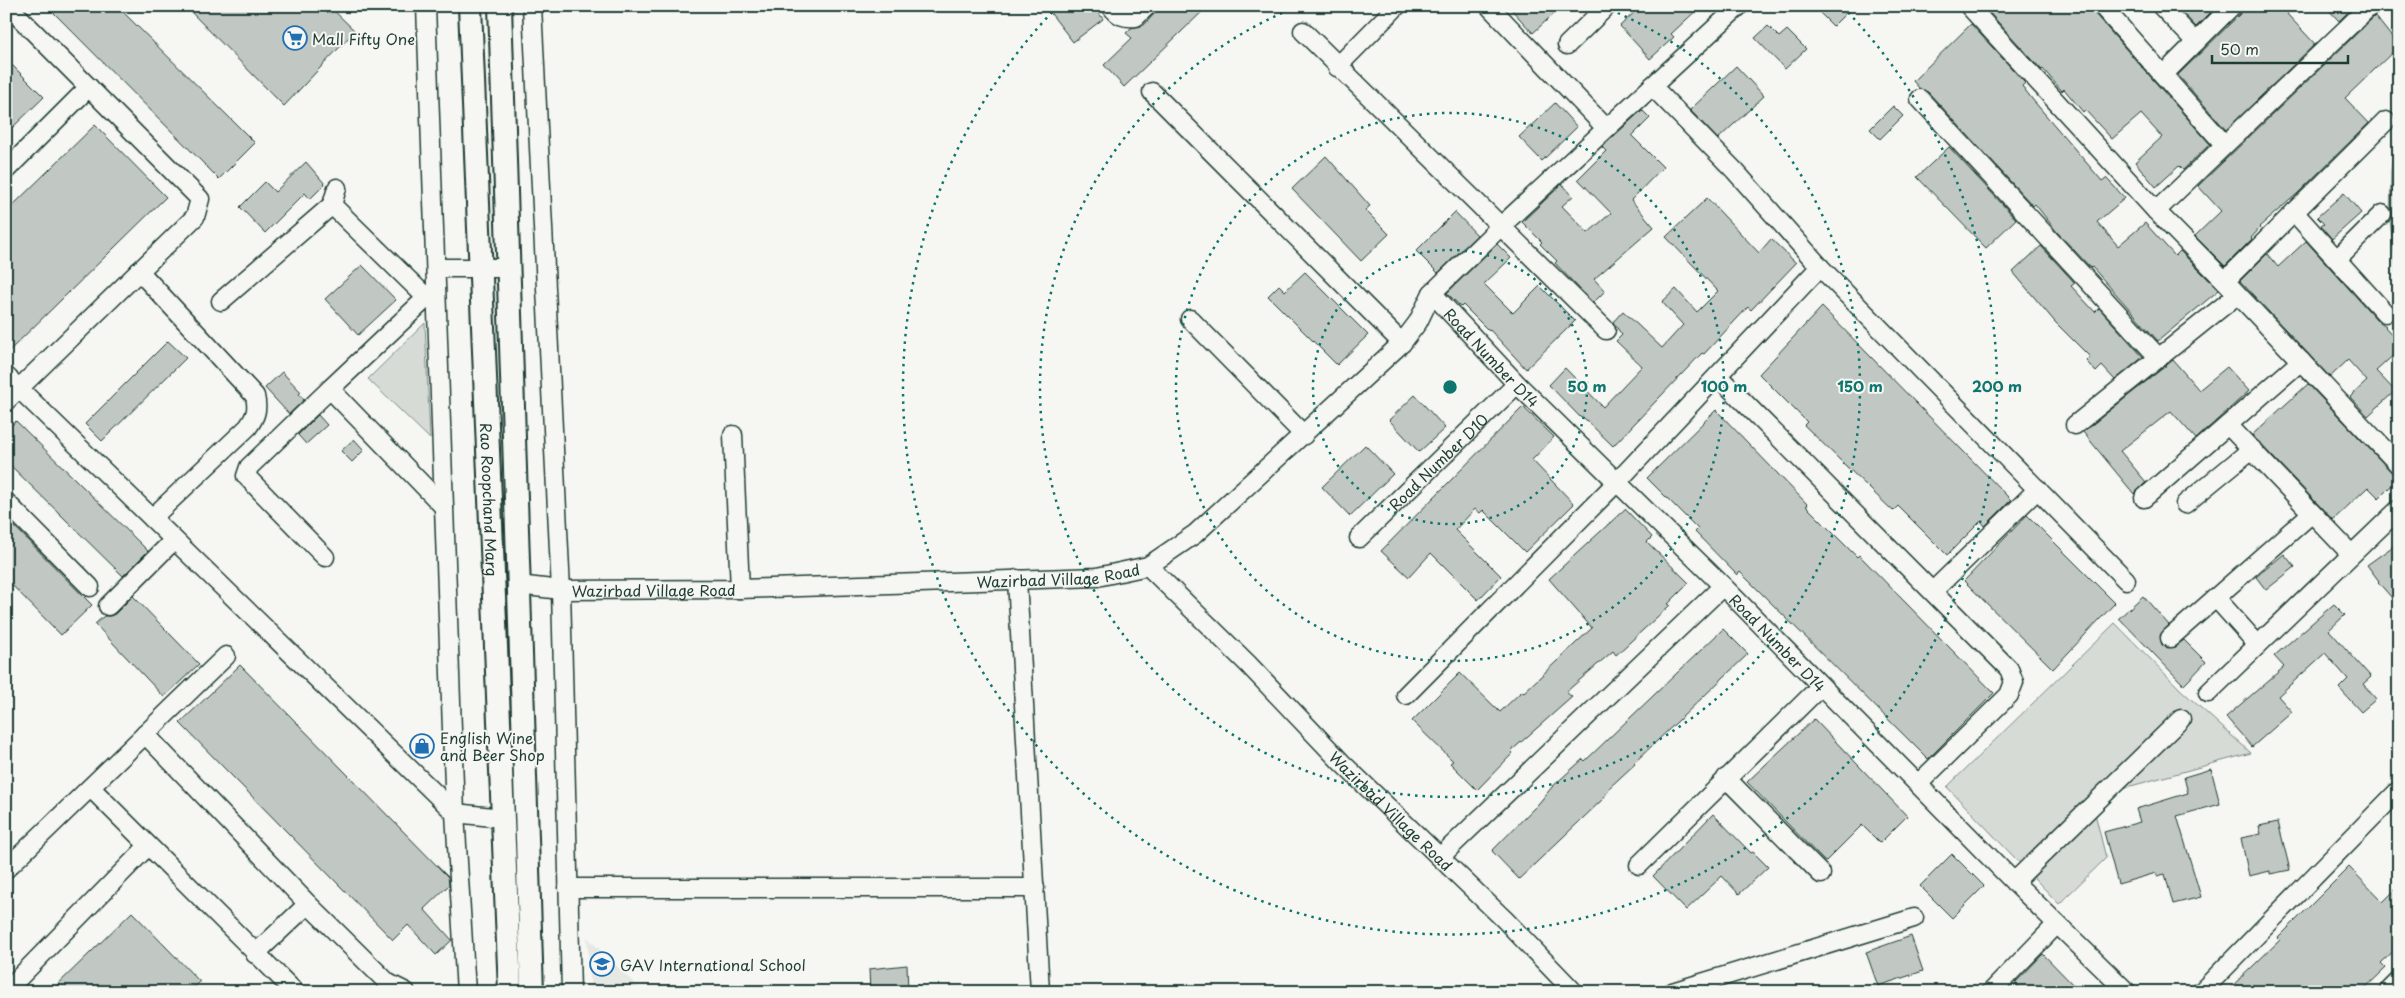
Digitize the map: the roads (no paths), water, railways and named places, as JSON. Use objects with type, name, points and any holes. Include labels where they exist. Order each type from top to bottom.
[{"type":"main road","name":"Rao Roopchand Marg","points":[[470,6],[510,992]]},
{"type":"main road","name":"Rao Roopchand Marg","points":[[500,6],[532,992]]},
{"type":"street","points":[[8,6],[200,199],[194,217],[139,271],[10,389],[152,518],[455,813],[502,818]]},
{"type":"street","points":[[426,6],[436,268],[431,293],[444,507],[455,813],[466,992]]},
{"type":"street","points":[[532,6],[561,590],[571,992]]},
{"type":"street","points":[[1111,6],[1117,14],[1126,18],[1136,17],[1147,6]]},
{"type":"street","points":[[1337,67],[1397,6]]},
{"type":"street","points":[[1489,6],[1606,128]]},
{"type":"street","points":[[1567,44],[1606,6]]},
{"type":"street","points":[[1148,566],[1195,534],[1402,343],[1418,322],[1432,293],[1500,226],[1740,6]]},
{"type":"street","points":[[1969,6],[2156,211],[2399,465]]},
{"type":"street","points":[[2102,6],[2224,144]]},
{"type":"street","points":[[2160,6],[2196,42]]},
{"type":"street","points":[[2163,75],[2232,6]]},
{"type":"street","points":[[2156,211],[2370,6]]},
{"type":"street","points":[[1303,32],[1606,330]]},
{"type":"street","points":[[1652,86],[1736,171],[1820,268],[2126,580]]},
{"type":"street","points":[[6,170],[89,87]]},
{"type":"street","points":[[1152,92],[1402,343]]},
{"type":"street","points":[[1920,98],[2159,358]]},
{"type":"street","points":[[2225,281],[2386,121]]},
{"type":"street","points":[[221,302],[334,197],[431,293]]},
{"type":"street","points":[[2294,212],[2385,313]]},
{"type":"street","points":[[2337,259],[2382,214]]},
{"type":"street","points":[[436,268],[508,268]]},
{"type":"street","points":[[1406,695],[1616,483],[1820,268]]},
{"type":"street","points":[[139,271],[255,396],[257,406],[255,417],[248,427],[152,518]]},
{"type":"street","points":[[325,556],[246,476],[249,467],[431,293]]},
{"type":"street","name":"Road Number D14","points":[[1432,293],[1517,384],[1723,586],[2014,882],[2127,992]]},
{"type":"street","points":[[2075,425],[2237,294]]},
{"type":"street","points":[[1190,319],[1304,435]]},
{"type":"street","points":[[2144,498],[2301,361]]},
{"type":"street","points":[[1718,376],[2009,669],[2014,682],[2009,695],[1918,784]]},
{"type":"street","name":"Road Number D10","points":[[1359,538],[1517,384]]},
{"type":"street","points":[[330,389],[444,507]]},
{"type":"street","points":[[2228,425],[2351,554]]},
{"type":"street","points":[[733,435],[740,590]]},
{"type":"street","points":[[2185,504],[2252,449]]},
{"type":"street","points":[[1933,592],[2038,489]]},
{"type":"street","points":[[6,502],[90,587]]},
{"type":"street","points":[[2208,693],[2399,509]]},
{"type":"street","points":[[2170,638],[2312,514]]},
{"type":"street","points":[[108,606],[174,540]]},
{"type":"street","name":"Wazirbad Village Road","points":[[518,584],[561,590],[740,590],[1097,577],[1148,566],[1248,664],[1342,763],[1440,857],[1574,992]]},
{"type":"street","points":[[1017,579],[1040,992]]},
{"type":"street","points":[[1440,857],[1723,586]]},
{"type":"street","points":[[2216,598],[2258,645]]},
{"type":"street","points":[[6,869],[226,656]]},
{"type":"street","points":[[1639,866],[1820,686]]},
{"type":"street","points":[[2014,882],[2181,719]]},
{"type":"street","points":[[145,734],[308,904],[388,983],[406,992]]},
{"type":"street","points":[[1726,778],[1821,874]]},
{"type":"street","points":[[91,788],[295,992]]},
{"type":"street","points":[[2200,992],[2399,790]]},
{"type":"street","points":[[6,991],[148,846]]},
{"type":"street","points":[[568,888],[1035,888]]},
{"type":"street","points":[[255,954],[308,904]]},
{"type":"street","points":[[1672,992],[1914,918]]},
{"type":"street","points":[[1990,992],[2057,924]]},
{"type":"street","points":[[2388,992],[2399,981]]},
{"type":"place","name":"Mall Fifty One","points":[[295,38]]},
{"type":"place","name":"English Wine and Beer Shop","points":[[422,746]]},
{"type":"place","name":"GAV International School","points":[[602,964]]}]
